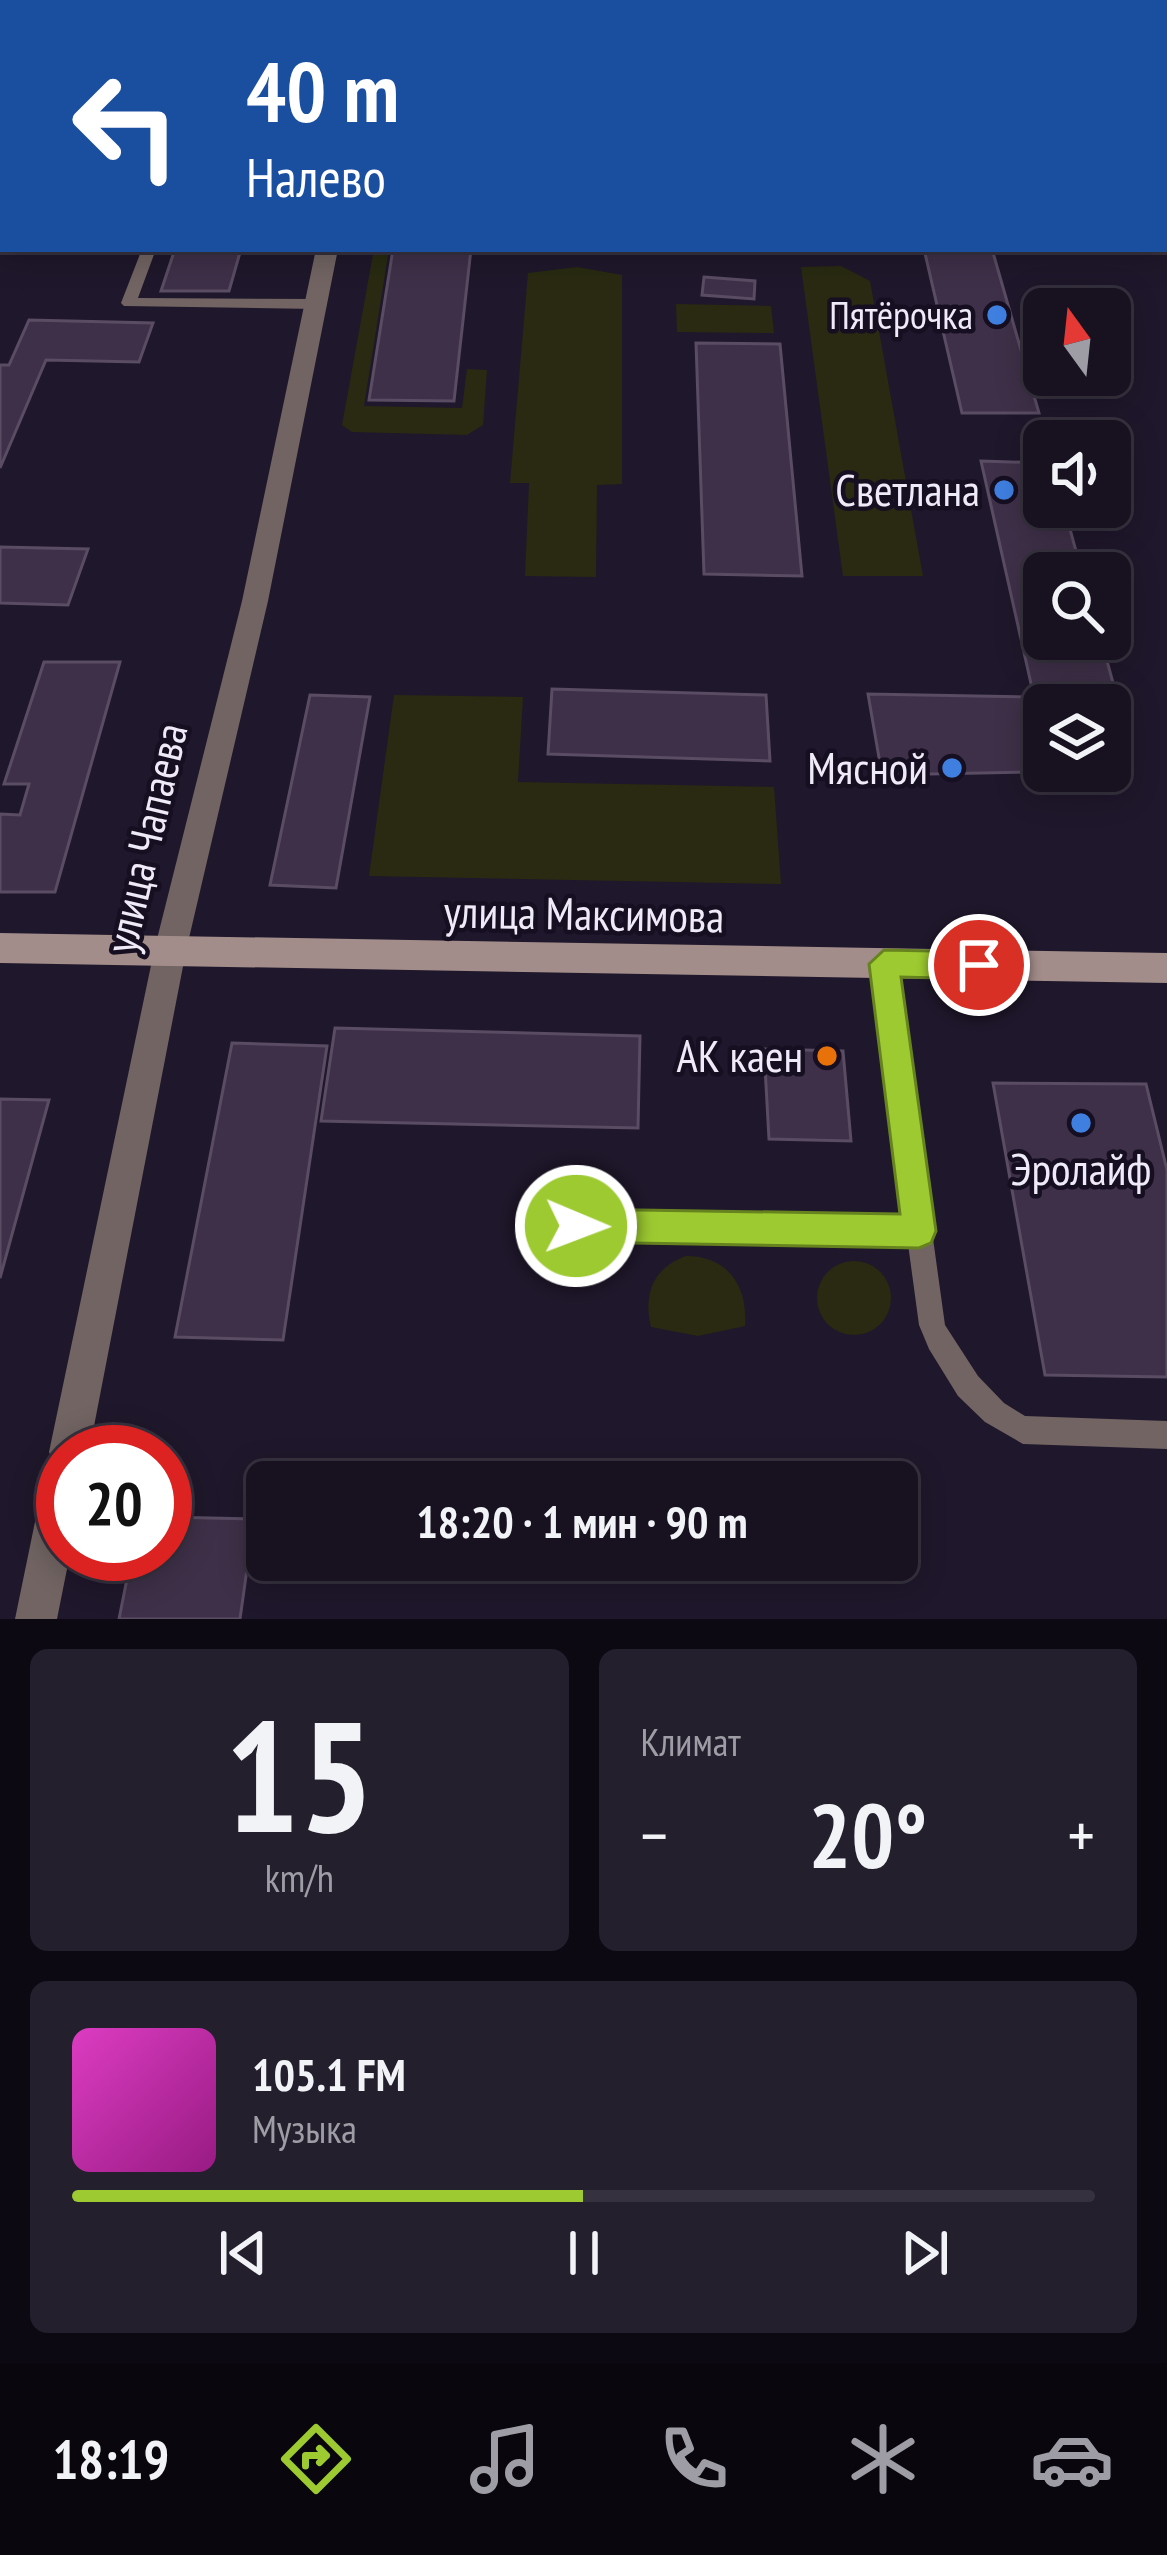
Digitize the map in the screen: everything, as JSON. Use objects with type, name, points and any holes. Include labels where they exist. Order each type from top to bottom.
[{"type":"main road","name":"улица Максимова","points":[[0,948],[1167,968]]},
{"type":"street","name":"улица Чапаева","points":[[74,1425],[170,951],[255,601],[326,252]]},
{"type":"street","points":[[36,1619],[44,1581]]},
{"type":"lane","points":[[168,0],[220,0]]},
{"type":"lane","points":[[147,252],[129,303],[316,304]]},
{"type":"lane","points":[[884,964],[936,1338],[952,1365],[1006,1421],[1035,1432],[1167,1435]]},
{"type":"lane","points":[[576,1226],[919,1231]]},
{"type":"green space","points":[[373,252],[389,252],[364,406],[462,408],[467,369],[487,370],[483,425],[467,435],[352,432],[342,425]]},
{"type":"green space","points":[[841,266],[870,281],[923,576],[843,576],[801,267]]},
{"type":"green space","points":[[577,267],[622,275],[622,484],[597,485],[596,577],[525,576],[529,483],[510,483],[528,273]]},
{"type":"green space","points":[[676,304],[771,306],[774,333],[677,332]]},
{"type":"green space","points":[[394,695],[523,697],[518,782],[774,787],[781,884],[369,876]]},
{"type":"green space","points":[[686,1256],[713,1261],[732,1276],[743,1298],[745,1326],[698,1336],[651,1327],[648,1304],[653,1284],[665,1268]]},
{"type":"green space","points":[[854,1261],[880,1272],[891,1298],[880,1324],[854,1335],[828,1324],[817,1298],[828,1272]]},
{"type":"building","points":[[174,252],[240,252],[229,291],[161,291]]},
{"type":"building","points":[[393,252],[471,252],[454,401],[369,400]]},
{"type":"building","points":[[925,252],[993,252],[1023,357],[1023,396],[1034,396],[1039,413],[962,413]]},
{"type":"building","points":[[704,277],[755,281],[754,299],[702,295]]},
{"type":"building","points":[[29,320],[153,323],[139,362],[46,360],[0,468],[0,365],[9,365]]},
{"type":"building","points":[[696,343],[780,344],[802,576],[704,574]]},
{"type":"building","points":[[981,461],[1023,462],[1023,528],[1070,528],[1076,552],[1023,552],[1023,648]]},
{"type":"building","points":[[0,547],[88,549],[68,605],[0,603]]},
{"type":"building","points":[[1026,660],[1107,660],[1113,684],[1031,684]]},
{"type":"building","points":[[44,662],[120,662],[55,892],[0,892],[0,814],[20,815],[29,784],[4,784]]},
{"type":"building","points":[[552,689],[766,695],[770,761],[548,754]]},
{"type":"building","points":[[868,694],[1023,697],[1023,772],[882,775]]},
{"type":"building","points":[[310,695],[370,697],[336,888],[270,885]]},
{"type":"building","points":[[335,1028],[640,1036],[638,1128],[321,1121]]},
{"type":"building","points":[[232,1043],[327,1046],[283,1340],[175,1337]]},
{"type":"building","points":[[764,1049],[843,1051],[851,1141],[769,1139]]},
{"type":"building","points":[[993,1083],[1146,1084],[1167,1170],[1167,1377],[1045,1375]]},
{"type":"building","points":[[0,1099],[49,1100],[0,1278]]},
{"type":"building","points":[[192,1518],[246,1519],[240,1619],[119,1619],[127,1581],[192,1581]]},
{"type":"place","name":"Пятёрочка","points":[[997,315]]},
{"type":"place","name":"Светлана","points":[[1004,490]]},
{"type":"place","name":"Мясной","points":[[952,768]]},
{"type":"place","name":"АК каен","points":[[827,1056]]},
{"type":"place","name":"Эролайф","points":[[1081,1123]]},
{"type":"route","points":[[576,1226],[919,1231],[884,964],[979,965]]}]
